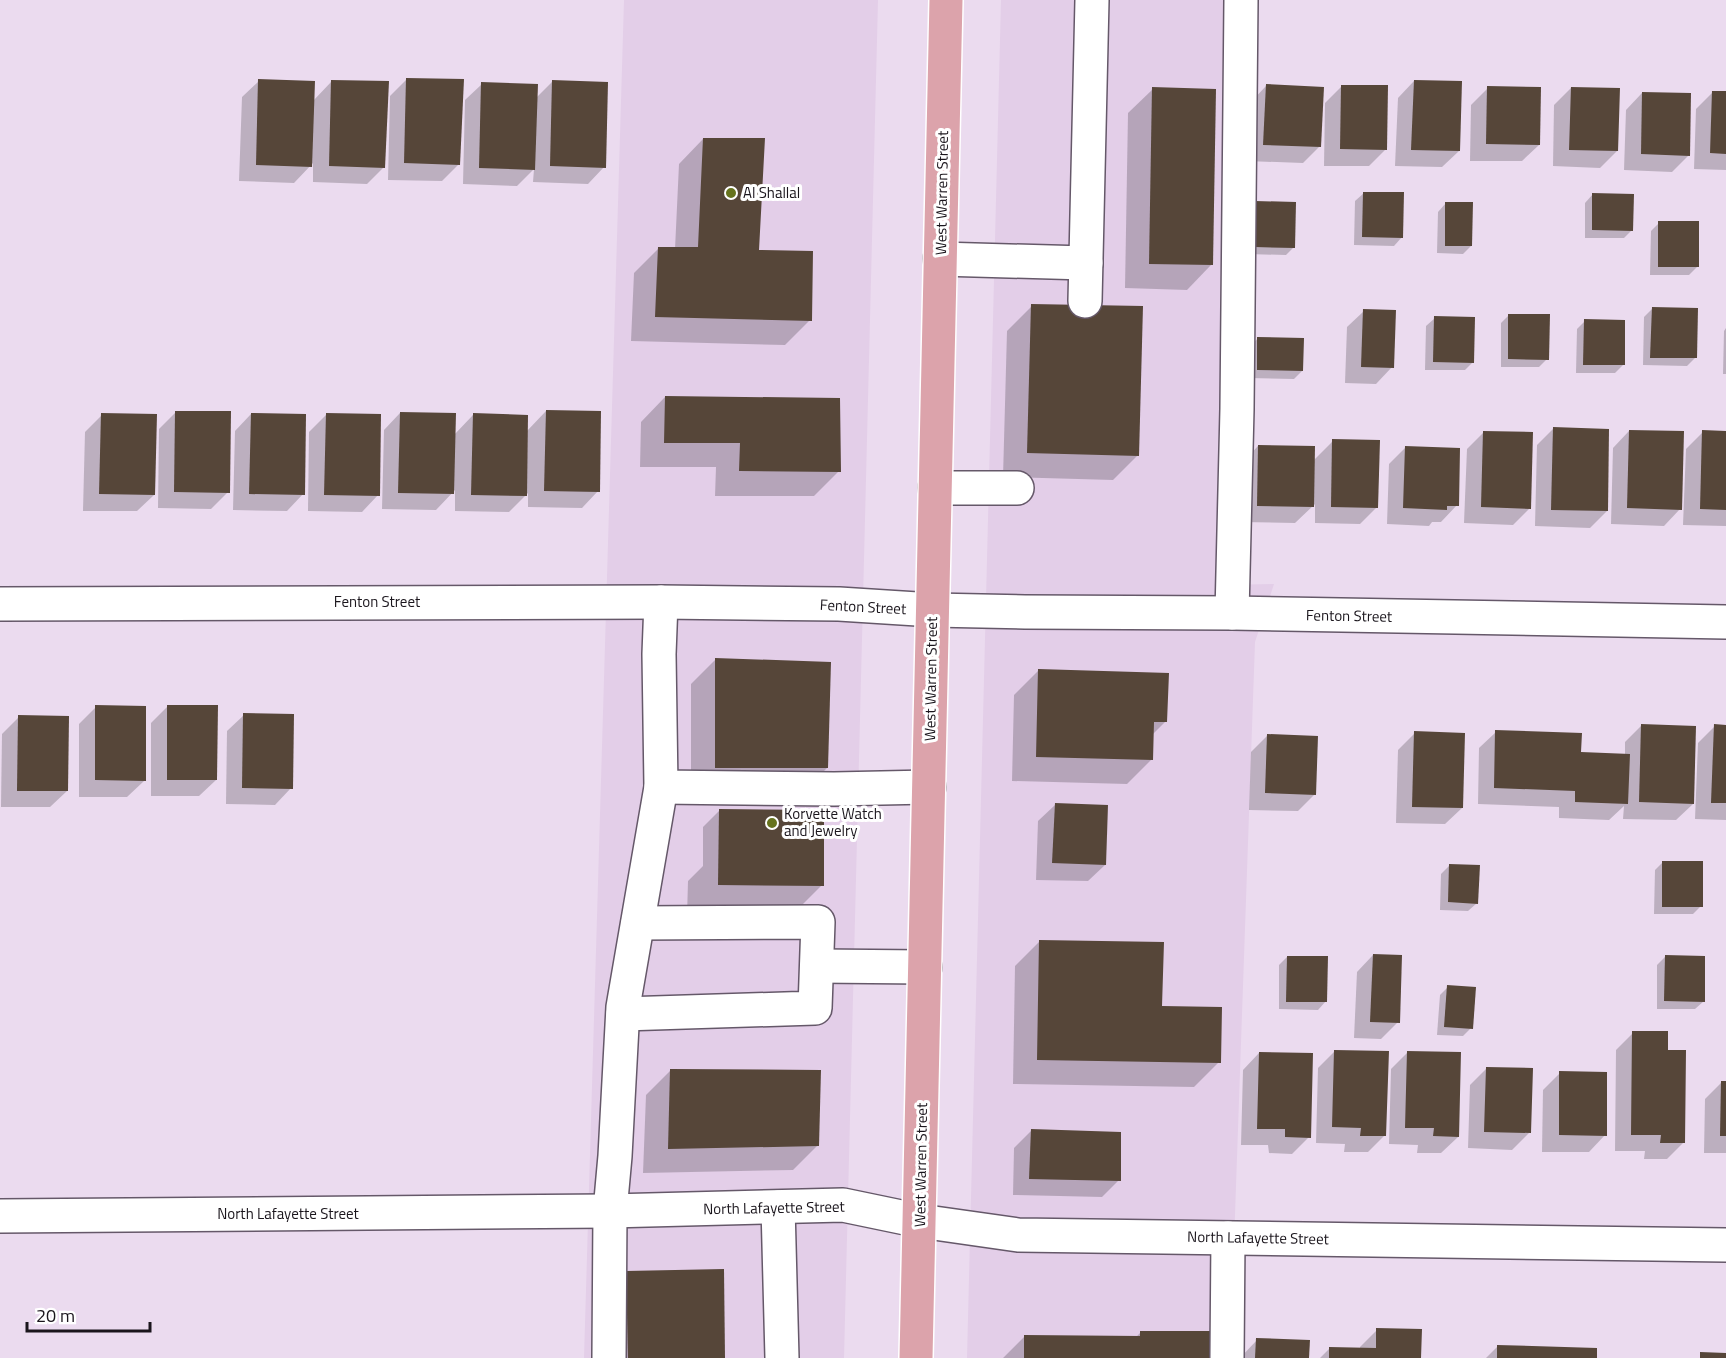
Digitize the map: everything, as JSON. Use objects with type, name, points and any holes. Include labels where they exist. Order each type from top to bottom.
[{"type":"main road","name":"West Warren Street","points":[[916,1358],[946,0]]},
{"type":"street","points":[[1085,301],[1092,0]]},
{"type":"street","points":[[1232,613],[1237,409],[1241,0]]},
{"type":"street","points":[[940,259],[1086,263]]},
{"type":"street","points":[[935,488],[1017,488]]},
{"type":"street","points":[[609,1358],[610,1211],[623,1014],[661,788],[659,654],[661,602]]},
{"type":"street","name":"Fenton Street","points":[[0,604],[661,602],[839,604],[933,610],[1726,622]]},
{"type":"street","points":[[661,788],[929,787]]},
{"type":"street","points":[[623,1014],[815,1008],[818,922],[638,923]]},
{"type":"street","points":[[817,966],[925,967]]},
{"type":"street","name":"North Lafayette Street","points":[[0,1216],[610,1211],[843,1206],[920,1221],[1018,1235],[1726,1245]]},
{"type":"street","points":[[778,1207],[782,1358]]},
{"type":"street","points":[[1227,1358],[1228,1238]]},
{"type":"shaded area","points":[[624,0],[878,0],[844,1358],[584,1358]]},
{"type":"shaded area","points":[[1001,0],[1242,0],[1222,585],[1274,584],[1255,642],[1230,1358],[967,1358]]},
{"type":"building","points":[[406,78],[464,79],[460,165],[404,163]]},
{"type":"building","points":[[258,79],[315,81],[312,167],[256,165]]},
{"type":"building","points":[[331,80],[389,81],[385,168],[329,166]]},
{"type":"building","points":[[552,80],[608,82],[606,168],[550,166]]},
{"type":"building","points":[[1414,80],[1462,81],[1460,151],[1411,150]]},
{"type":"building","points":[[481,82],[538,84],[535,170],[479,168]]},
{"type":"building","points":[[1266,84],[1324,87],[1321,147],[1263,145]]},
{"type":"building","points":[[1341,85],[1388,85],[1387,150],[1340,149]]},
{"type":"building","points":[[1487,86],[1541,87],[1540,145],[1486,144]]},
{"type":"building","points":[[1152,87],[1216,89],[1213,265],[1149,264]]},
{"type":"building","points":[[1571,87],[1620,88],[1618,151],[1569,150]]},
{"type":"building","points":[[1712,91],[1726,91],[1726,154],[1710,153]]},
{"type":"building","points":[[1642,92],[1691,93],[1690,156],[1641,154]]},
{"type":"building","name":"Al Shallal","points":[[703,138],[765,138],[759,250],[813,251],[812,321],[655,317],[658,247],[698,247]]},
{"type":"building","points":[[1363,192],[1404,192],[1403,238],[1362,237]]},
{"type":"building","points":[[1592,193],[1634,194],[1633,231],[1592,230]]},
{"type":"building","points":[[1255,201],[1296,202],[1295,248],[1255,247]]},
{"type":"building","points":[[1445,202],[1473,202],[1472,246],[1445,246]]},
{"type":"building","points":[[1658,221],[1699,221],[1699,267],[1658,267]]},
{"type":"building","points":[[1031,304],[1143,306],[1139,456],[1027,453]]},
{"type":"building","points":[[1652,307],[1698,308],[1697,358],[1650,358]]},
{"type":"building","points":[[1363,309],[1396,310],[1394,368],[1361,367]]},
{"type":"building","points":[[1508,314],[1550,314],[1549,360],[1508,359]]},
{"type":"building","points":[[1434,316],[1475,317],[1474,363],[1433,362]]},
{"type":"building","points":[[1584,319],[1625,320],[1625,365],[1583,365]]},
{"type":"building","points":[[1257,337],[1304,338],[1303,371],[1257,370]]},
{"type":"building","points":[[665,396],[840,398],[841,472],[739,471],[740,443],[664,443]]},
{"type":"building","points":[[546,410],[601,411],[600,492],[544,491]]},
{"type":"building","points":[[175,411],[231,411],[230,493],[174,492]]},
{"type":"building","points":[[400,412],[456,413],[454,494],[398,493]]},
{"type":"building","points":[[101,413],[157,414],[155,495],[99,494]]},
{"type":"building","points":[[251,413],[306,414],[305,495],[249,494]]},
{"type":"building","points":[[326,413],[381,414],[380,496],[324,495]]},
{"type":"building","points":[[473,413],[528,415],[527,496],[471,495]]},
{"type":"building","points":[[1553,427],[1609,429],[1608,511],[1551,510]]},
{"type":"building","points":[[1629,430],[1684,431],[1682,510],[1627,508]]},
{"type":"building","points":[[1702,430],[1726,431],[1726,510],[1700,509]]},
{"type":"building","points":[[1483,431],[1533,432],[1531,509],[1481,507]]},
{"type":"building","points":[[1332,439],[1380,440],[1378,508],[1331,507]]},
{"type":"building","points":[[1258,445],[1315,446],[1314,507],[1257,506]]},
{"type":"building","points":[[1405,446],[1460,448],[1459,506],[1447,506],[1447,510],[1403,508]]},
{"type":"building","points":[[715,658],[831,662],[828,768],[715,768]]},
{"type":"building","points":[[1038,669],[1169,673],[1167,722],[1154,722],[1153,760],[1036,757]]},
{"type":"building","points":[[95,705],[146,706],[146,781],[95,780]]},
{"type":"building","points":[[167,705],[218,705],[217,780],[167,780]]},
{"type":"building","points":[[243,713],[294,714],[293,789],[242,788]]},
{"type":"building","points":[[18,715],[69,716],[68,791],[17,791]]},
{"type":"building","points":[[1641,724],[1696,726],[1694,804],[1639,802]]},
{"type":"building","points":[[1714,724],[1726,725],[1726,803],[1711,803]]},
{"type":"building","points":[[1495,730],[1582,733],[1581,752],[1630,754],[1628,804],[1575,802],[1575,791],[1494,788]]},
{"type":"building","points":[[1414,731],[1465,733],[1463,808],[1412,807]]},
{"type":"building","points":[[1267,734],[1318,736],[1316,795],[1265,793]]},
{"type":"building","points":[[1055,803],[1108,805],[1106,865],[1052,863]]},
{"type":"building","points":[[719,809],[824,810],[824,886],[718,885]]},
{"type":"building","points":[[1662,861],[1703,861],[1703,907],[1662,907]]},
{"type":"building","points":[[1449,864],[1480,865],[1478,904],[1448,902]]},
{"type":"building","points":[[1039,940],[1164,942],[1162,1006],[1222,1007],[1221,1063],[1037,1060]]},
{"type":"building","points":[[1373,954],[1402,955],[1400,1023],[1370,1022]]},
{"type":"building","points":[[1665,955],[1705,956],[1705,1002],[1664,1001]]},
{"type":"building","points":[[1287,956],[1328,956],[1327,1002],[1286,1002]]},
{"type":"building","points":[[1447,985],[1476,987],[1473,1029],[1444,1027]]},
{"type":"building","points":[[1632,1031],[1668,1031],[1668,1050],[1686,1050],[1685,1143],[1660,1143],[1661,1135],[1631,1135]]},
{"type":"building","points":[[1334,1050],[1389,1051],[1386,1136],[1360,1136],[1361,1128],[1332,1127]]},
{"type":"building","points":[[1407,1051],[1461,1052],[1459,1137],[1433,1136],[1434,1128],[1405,1128]]},
{"type":"building","points":[[1259,1052],[1313,1053],[1311,1138],[1285,1137],[1285,1129],[1257,1129]]},
{"type":"building","points":[[1486,1067],[1533,1068],[1531,1133],[1484,1132]]},
{"type":"building","points":[[670,1069],[821,1070],[819,1146],[668,1149]]},
{"type":"building","points":[[1559,1071],[1607,1072],[1607,1136],[1559,1135]]},
{"type":"building","points":[[1721,1081],[1726,1081],[1726,1136],[1720,1136]]},
{"type":"building","points":[[1031,1129],[1121,1132],[1121,1181],[1029,1179]]},
{"type":"building","points":[[724,1269],[725,1358],[628,1358],[626,1271]]},
{"type":"building","points":[[1376,1328],[1422,1329],[1421,1358],[1329,1358],[1329,1347],[1376,1348]]},
{"type":"building","points":[[1140,1331],[1211,1331],[1210,1358],[1024,1358],[1024,1335],[1140,1336]]},
{"type":"building","points":[[1256,1338],[1310,1340],[1309,1358],[1255,1358]]},
{"type":"building","points":[[1497,1345],[1597,1348],[1597,1358],[1497,1358]]},
{"type":"building","points":[[1700,1352],[1726,1353],[1726,1358],[1700,1358]]},
{"type":"place","name":"Al Shallal","points":[[731,193]]},
{"type":"place","name":"Korvette Watch and Jewelry","points":[[772,823]]}]
